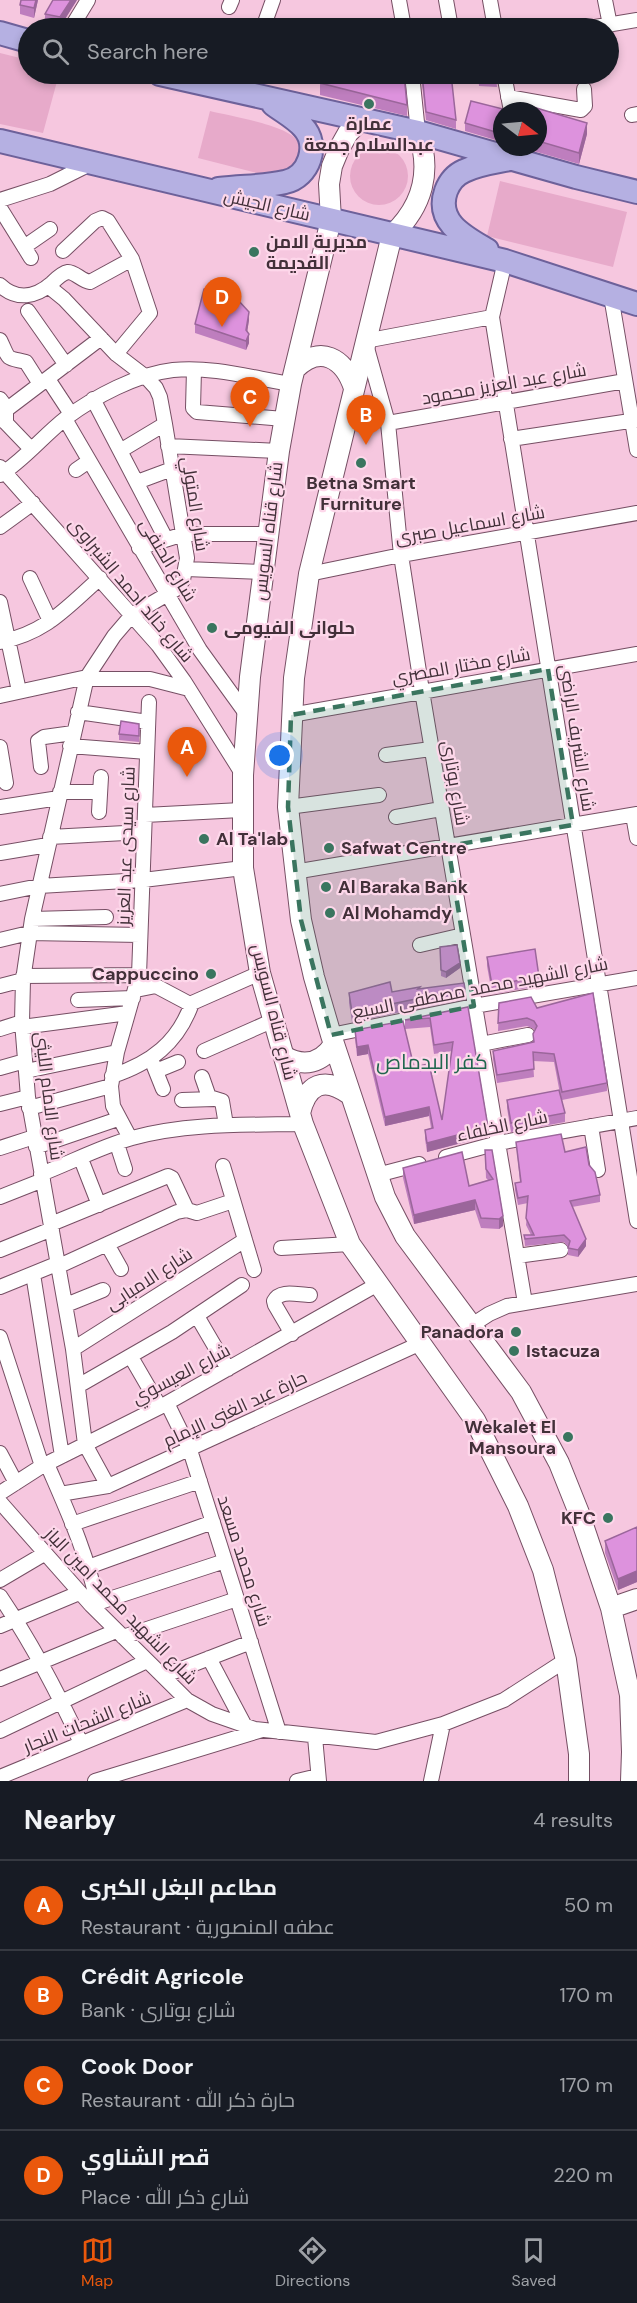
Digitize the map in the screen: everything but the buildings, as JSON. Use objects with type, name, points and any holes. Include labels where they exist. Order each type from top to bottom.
[{"type":"main road","points":[[0,33],[18,38]]},
{"type":"main road","points":[[206,191],[286,182],[297,178],[305,170],[310,159],[309,136],[303,127],[246,84]]},
{"type":"main road","points":[[266,99],[493,150]]},
{"type":"main road","name":"شارع قناه السويس","points":[[361,120],[348,134],[332,166],[329,184],[331,220],[284,419],[263,572],[247,715],[242,810],[243,868],[260,973],[301,1119],[350,1244],[475,1420],[519,1506],[543,1570],[566,1660],[579,1754],[579,1781]]},
{"type":"main road","points":[[418,132],[425,159],[423,188],[411,214],[393,235],[309,574],[291,715],[288,807],[294,872],[301,920],[314,978],[349,1094],[385,1197],[405,1236],[521,1392],[559,1463],[579,1513],[611,1608],[633,1699],[631,1781]]},
{"type":"main road","name":"شارع الجيش","points":[[0,141],[505,261],[637,304]]},
{"type":"main road","points":[[505,261],[453,228],[446,218],[444,197],[447,186],[463,171],[518,156],[637,192]]},
{"type":"main road","points":[[293,377],[303,361],[325,356],[336,360],[344,367],[354,388]]},
{"type":"main road","points":[[284,1056],[300,1063],[316,1061],[323,1057],[332,1040]]},
{"type":"main road","points":[[301,1119],[308,1093],[317,1086],[328,1084],[339,1087],[349,1094]]},
{"type":"main road","points":[[611,1608],[637,1599]]},
{"type":"street","points":[[77,18],[88,0]]},
{"type":"street","points":[[267,18],[273,0]]},
{"type":"street","points":[[398,0],[402,18]]},
{"type":"street","points":[[446,0],[449,18]]},
{"type":"street","points":[[490,0],[493,18]]},
{"type":"street","points":[[605,0],[609,18]]},
{"type":"street","points":[[619,23],[637,20]]},
{"type":"street","points":[[413,84],[418,132]]},
{"type":"street","points":[[506,84],[509,102]]},
{"type":"street","points":[[508,97],[581,110],[585,106],[584,88]]},
{"type":"street","points":[[0,200],[50,184],[92,163]]},
{"type":"street","points":[[0,208],[27,252],[50,229]]},
{"type":"street","points":[[63,251],[95,221],[102,218],[108,221],[132,259],[150,313],[116,354]]},
{"type":"street","points":[[0,285],[11,294],[20,296],[33,294],[64,273],[69,272],[82,280],[94,281],[132,259]]},
{"type":"street","name":"شارع الشريف الراضى","points":[[505,261],[492,317],[637,1221]]},
{"type":"street","points":[[48,286],[64,299],[116,354],[146,377]]},
{"type":"street","points":[[611,296],[634,420],[637,450]]},
{"type":"street","points":[[28,311],[66,365]]},
{"type":"street","points":[[365,341],[492,317]]},
{"type":"street","points":[[31,449],[6,423],[3,404],[44,381],[101,338]]},
{"type":"street","name":"شارع الحنفى","points":[[0,340],[8,358],[13,361],[26,362],[44,381],[68,417],[89,461],[139,548],[201,650],[247,715]]},
{"type":"street","name":"شارع بوتارى","points":[[365,341],[388,423],[401,555],[422,691],[525,1303]]},
{"type":"street","points":[[2,471],[93,399],[146,377],[172,370],[194,370],[293,377]]},
{"type":"street","points":[[194,370],[193,408],[197,412],[284,419]]},
{"type":"street","name":"شارع المتولي","points":[[132,615],[168,596],[176,589],[186,569],[184,534],[160,397],[156,388],[146,377]]},
{"type":"street","name":"شارع عبد العزيز محمود","points":[[388,423],[626,381]]},
{"type":"street","points":[[93,399],[166,539]]},
{"type":"street","points":[[511,439],[634,420]]},
{"type":"street","points":[[120,451],[165,424]]},
{"type":"street","points":[[168,446],[279,452]]},
{"type":"street","points":[[76,470],[89,461]]},
{"type":"street","points":[[137,482],[172,469]]},
{"type":"street","name":"شارع خالد احمد الشبراوى","points":[[2,471],[158,645],[189,689],[243,775]]},
{"type":"street","points":[[0,527],[33,503]]},
{"type":"street","name":"شارع اسماعيل صبرى","points":[[309,574],[401,555],[637,513]]},
{"type":"street","points":[[139,548],[184,534],[268,534]]},
{"type":"street","points":[[186,569],[263,572]]},
{"type":"street","points":[[30,578],[50,621]]},
{"type":"street","points":[[4,641],[29,634],[50,621],[100,578]]},
{"type":"street","points":[[0,606],[4,641],[19,691]]},
{"type":"street","name":"شارع الامام الليثى","points":[[108,1486],[85,1444],[66,1305],[28,1103],[22,1025],[23,978],[39,886],[87,678],[114,636],[132,615]]},
{"type":"street","name":"شارع مختار المصري","points":[[291,715],[637,654]]},
{"type":"street","points":[[0,696],[87,678],[150,679],[189,689]]},
{"type":"street","name":"شارع سيدى عبد العزيز","points":[[125,1169],[123,1141],[113,1106],[112,1081],[117,1052],[139,975],[149,702]]},
{"type":"street","points":[[78,712],[148,723]]},
{"type":"street","points":[[41,767],[39,741],[44,737],[147,752]]},
{"type":"street","points":[[0,747],[5,806],[60,795],[100,792]]},
{"type":"street","points":[[386,755],[431,748]]},
{"type":"street","points":[[99,812],[101,777]]},
{"type":"street","points":[[288,807],[379,795]]},
{"type":"street","points":[[396,817],[441,809]]},
{"type":"street","points":[[145,815],[242,810]]},
{"type":"street","points":[[294,872],[635,815],[637,838]]},
{"type":"street","points":[[0,853],[49,841],[144,832]]},
{"type":"street","points":[[0,894],[39,886],[142,880],[243,868]]},
{"type":"street","points":[[32,919],[106,913],[107,934]]},
{"type":"street","points":[[0,940],[29,933],[140,935]]},
{"type":"street","points":[[420,945],[463,935]]},
{"type":"street","points":[[78,1000],[134,994],[156,986],[192,1003],[260,973]]},
{"type":"street","points":[[0,986],[23,978],[139,975]]},
{"type":"street","name":"شارع الشهيد محمد مصطفى السبع","points":[[332,1040],[474,1006],[637,978]]},
{"type":"street","points":[[153,1065],[162,1050],[183,1026],[192,1003]]},
{"type":"street","points":[[0,1029],[128,1013]]},
{"type":"street","points":[[204,1051],[274,1020]]},
{"type":"street","points":[[481,1044],[528,1035]]},
{"type":"street","points":[[0,1068],[117,1052]]},
{"type":"street","points":[[0,1104],[28,1103],[112,1081],[138,1067],[178,1062]]},
{"type":"street","points":[[153,1065],[162,1089]]},
{"type":"street","points":[[202,1077],[207,1094],[214,1099]]},
{"type":"street","points":[[182,1100],[222,1101],[226,1125]]},
{"type":"street","name":"شارع الخلفاء","points":[[377,1175],[498,1143],[637,1118]]},
{"type":"street","points":[[0,1148],[35,1142],[118,1119]]},
{"type":"street","points":[[0,1197],[123,1141],[171,1129],[301,1119]]},
{"type":"street","points":[[591,1126],[598,1170]]},
{"type":"street","points":[[81,1159],[99,1205]]},
{"type":"street","points":[[223,1166],[254,1270]]},
{"type":"street","points":[[0,1250],[168,1176],[172,1178],[187,1210]]},
{"type":"street","points":[[0,1287],[59,1265],[177,1212],[187,1210],[197,1213],[233,1201]]},
{"type":"street","name":"شارع الامبابى","points":[[73,1349],[245,1240]]},
{"type":"street","points":[[107,1244],[121,1269]]},
{"type":"street","points":[[281,1248],[350,1244]]},
{"type":"street","points":[[517,1256],[561,1250]]},
{"type":"street","points":[[33,1274],[38,1349],[62,1456]]},
{"type":"street","name":"شارع العيسوي","points":[[0,1493],[44,1465],[164,1405],[378,1284]]},
{"type":"street","points":[[472,1325],[507,1306],[637,1284]]},
{"type":"street","points":[[78,1386],[131,1357],[242,1285]]},
{"type":"street","points":[[66,1305],[103,1290]]},
{"type":"street","points":[[292,1334],[275,1305],[276,1296],[280,1293],[310,1296]]},
{"type":"street","points":[[197,1316],[228,1369]]},
{"type":"street","points":[[0,1337],[44,1465],[60,1494],[88,1567],[94,1604],[225,1561]]},
{"type":"street","name":"حارة عبد الغنى الإمام","points":[[60,1494],[108,1486],[421,1343]]},
{"type":"street","name":"شارع محمد مسعد","points":[[131,1357],[164,1405],[190,1450],[279,1732]]},
{"type":"street","points":[[0,1453],[16,1483]]},
{"type":"street","points":[[72,1524],[200,1481]]},
{"type":"street","name":"شارع الشهيد محمد امين الباز","points":[[0,1502],[79,1593],[94,1604],[120,1634],[187,1700],[212,1714],[245,1726],[315,1737],[376,1742],[442,1724],[504,1700],[566,1660]]},
{"type":"street","points":[[88,1567],[213,1522]]},
{"type":"street","points":[[0,1580],[44,1554]]},
{"type":"street","points":[[0,1626],[79,1593]]},
{"type":"street","points":[[0,1596],[16,1619],[62,1701],[81,1743]]},
{"type":"street","points":[[0,1679],[120,1634],[237,1599]]},
{"type":"street","points":[[163,1676],[251,1642]]},
{"type":"street","points":[[209,1658],[245,1726]]},
{"type":"street","points":[[0,1731],[147,1661]]},
{"type":"street","name":"شارع الشحات النجار","points":[[0,1777],[187,1700]]},
{"type":"street","points":[[431,1781],[442,1724]]},
{"type":"street","points":[[95,1781],[263,1730]]},
{"type":"street","points":[[297,1781],[318,1779],[315,1737]]},
{"type":"highlighted area","points":[[548,669],[573,825],[448,846],[474,1006],[331,1035],[301,920],[288,807],[291,715]]},
{"type":"shaded area","points":[[0,53],[18,58],[18,84],[56,84],[43,133],[0,124]]},
{"type":"shaded area","points":[[210,111],[272,126],[294,137],[300,149],[294,170],[273,177],[198,158]]},
{"type":"shaded area","points":[[373,147],[385,147],[400,155],[408,170],[408,182],[400,197],[385,205],[373,205],[358,197],[350,182],[350,170],[358,155]]},
{"type":"shaded area","points":[[500,181],[627,212],[613,267],[487,236]]},
{"type":"place","name":"عمارة عبدالسلام جمعة","points":[[369,104]]},
{"type":"place","name":"مديرية الامن القديمة","points":[[254,252]]},
{"type":"place","name":"قصر الشناوي","points":[[222,327]]},
{"type":"place","name":"Cook Door","points":[[250,427]]},
{"type":"place","name":"Crédit Agricole","points":[[366,445]]},
{"type":"place","name":"Betna Smart Furniture","points":[[361,463]]},
{"type":"place","name":"حلوانى الفيومى","points":[[212,628]]},
{"type":"place","name":"مطاعم البغل الكبرى","points":[[187,777]]},
{"type":"place","name":"Al Ta'lab","points":[[204,839]]},
{"type":"place","name":"Safwat Centre","points":[[329,848]]},
{"type":"place","name":"Al Baraka Bank","points":[[326,887]]},
{"type":"place","name":"Al Mohamdy","points":[[330,913]]},
{"type":"place","name":"Cappuccino","points":[[211,974]]},
{"type":"place","name":"Panadora","points":[[516,1332]]},
{"type":"place","name":"Istacuza","points":[[514,1351]]},
{"type":"place","name":"Wekalet El Mansoura","points":[[568,1437]]},
{"type":"place","name":"KFC","points":[[608,1518]]},
{"type":"district","name":"كفر البدماص","points":[[432,1062]]}]
